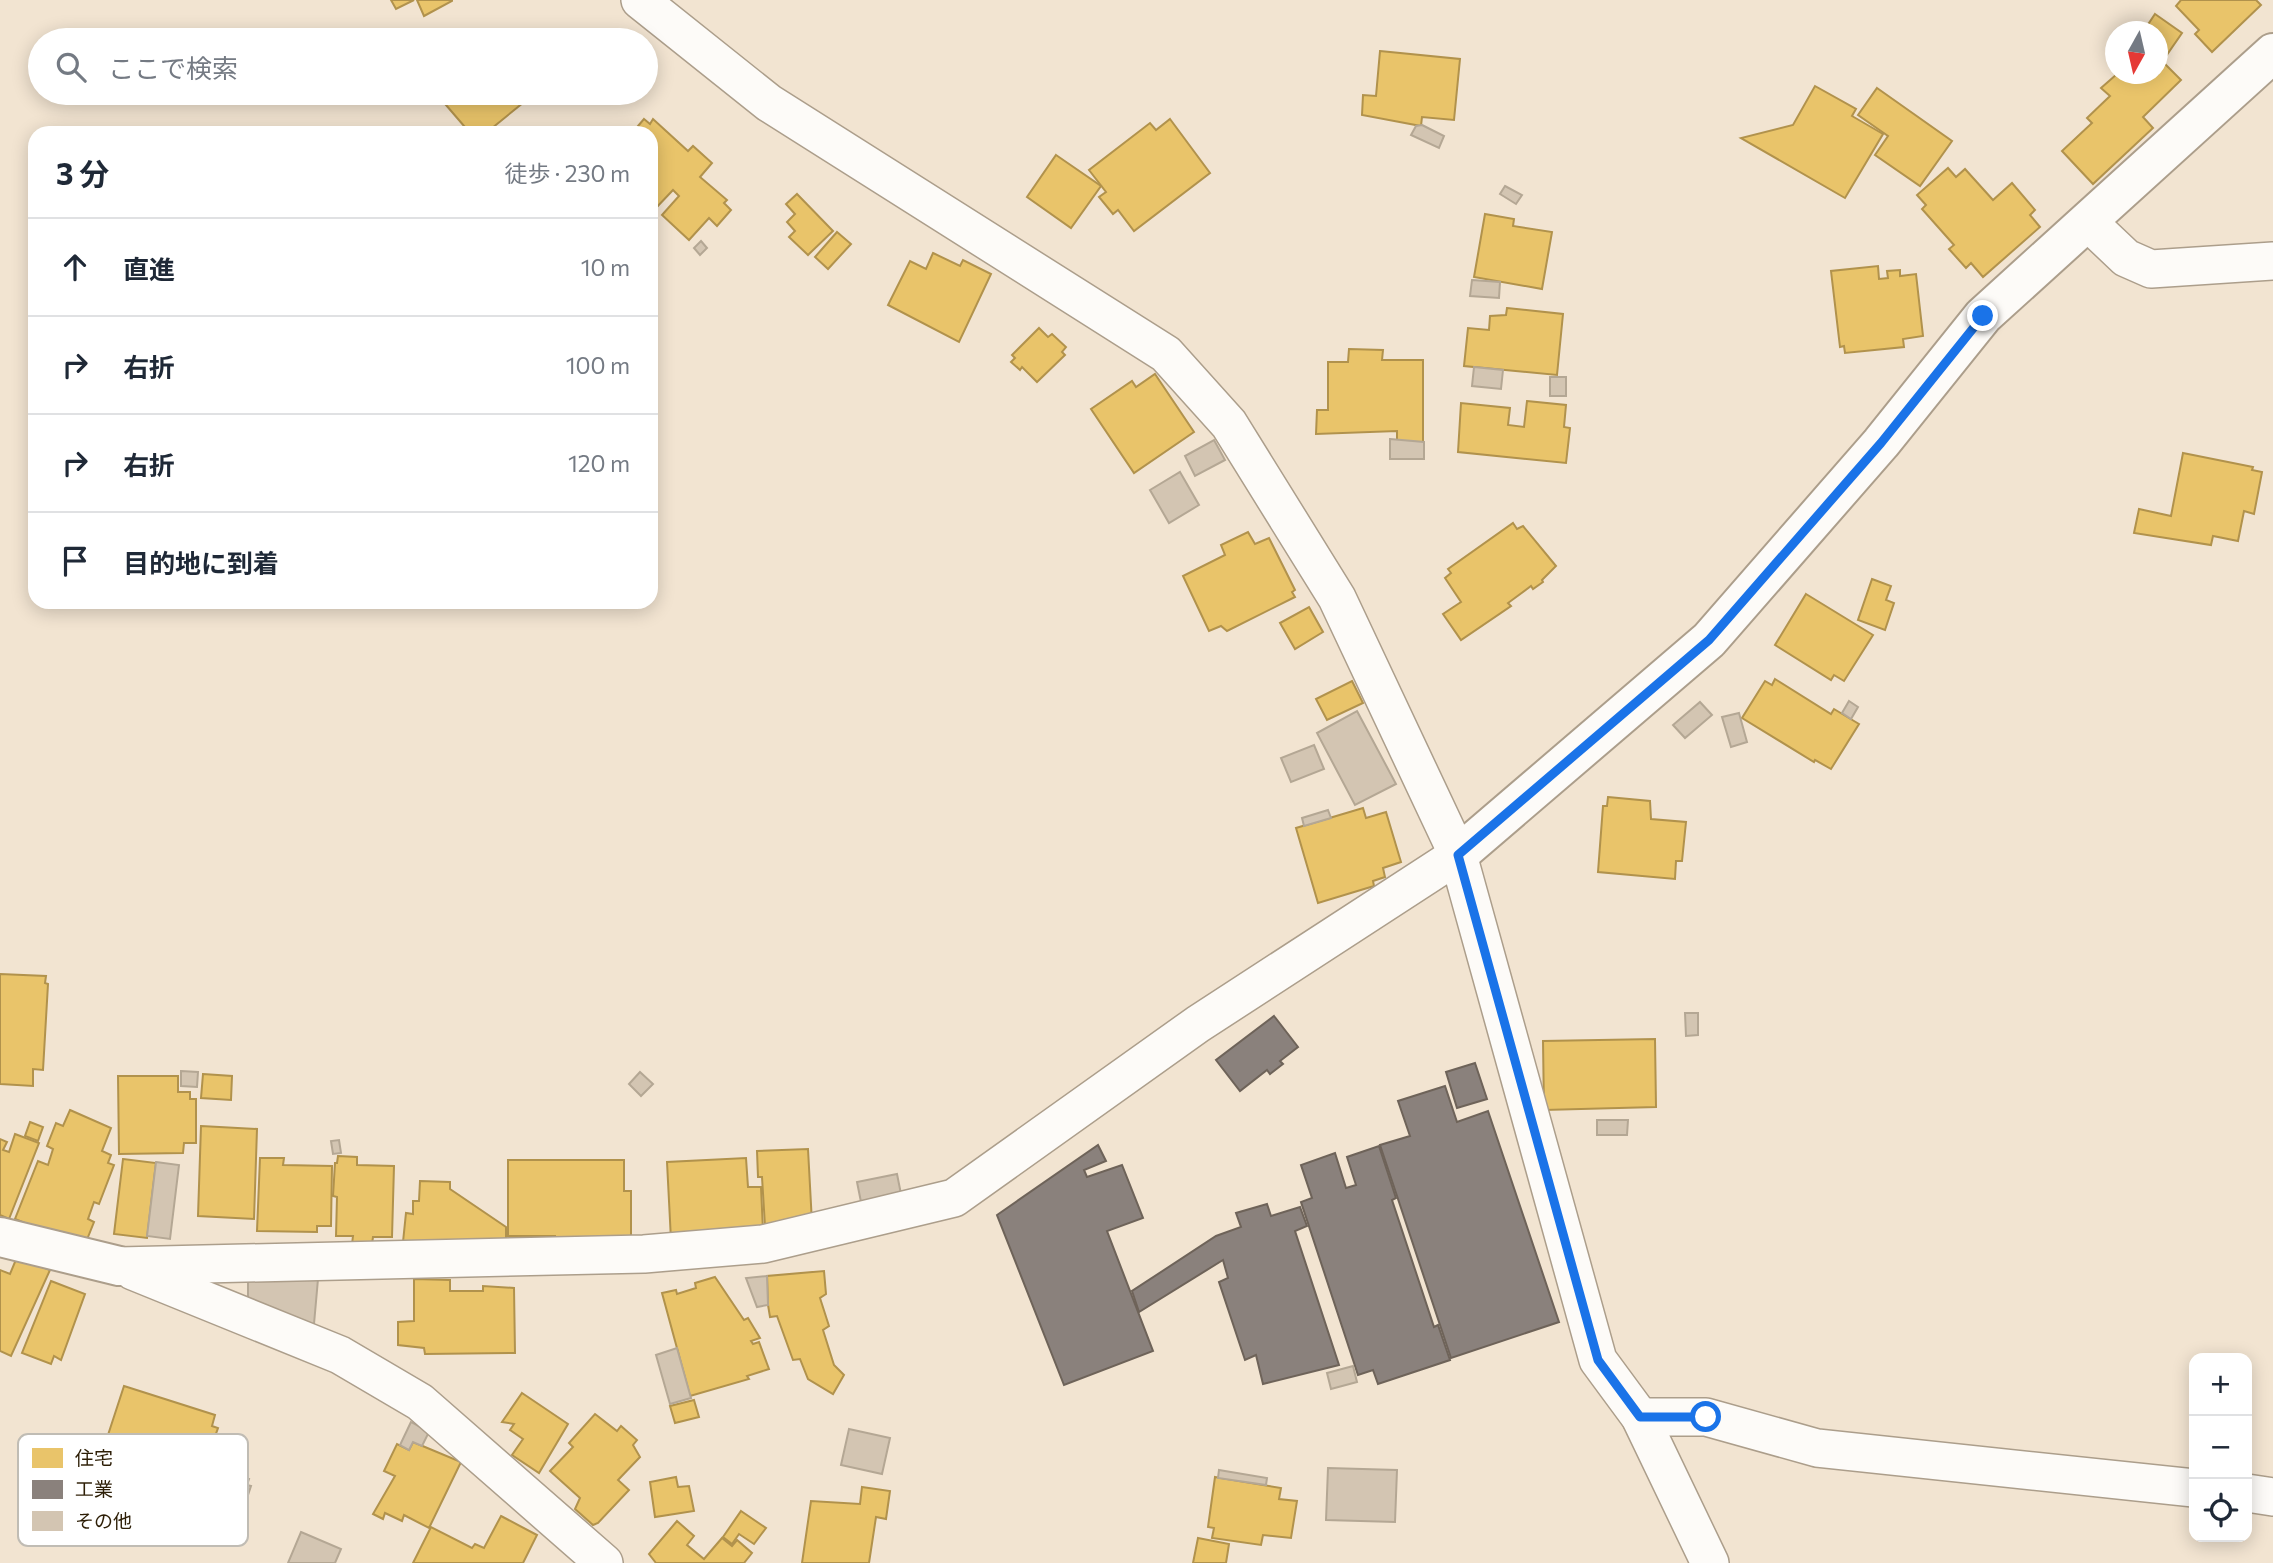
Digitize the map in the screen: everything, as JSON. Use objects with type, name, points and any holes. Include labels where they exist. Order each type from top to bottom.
[{"type":"street","points":[[640,0],[769,103],[1166,354],[1229,424],[1337,598],[1458,855],[1598,1360],[1640,1417],[1710,1563]]},
{"type":"street","points":[[119,1266],[658,1253],[763,1244],[954,1198],[1198,1024],[1458,855],[1709,640],[1881,443],[1983,316],[2273,53]]},
{"type":"street","points":[[2088,222],[2126,258],[2151,269],[2273,261]]},
{"type":"street","points":[[0,1237],[119,1266],[340,1355],[420,1402],[604,1563]]},
{"type":"street","points":[[1640,1417],[1706,1417],[1817,1448],[2189,1487]]},
{"type":"street","points":[[2252,1494],[2273,1497]]},
{"type":"building: 住宅","points":[[391,0],[414,0],[396,9]]},
{"type":"building: 住宅","points":[[417,0],[452,0],[452,1],[424,16]]},
{"type":"building: 住宅","points":[[2181,0],[2256,0],[2261,5],[2212,52],[2195,34],[2199,30],[2176,6]]},
{"type":"building: 住宅","points":[[2155,14],[2165,21],[2150,21]]},
{"type":"building: 住宅","points":[[2168,23],[2182,33],[2168,53]]},
{"type":"building: 住宅","points":[[1380,51],[1460,59],[1454,120],[1422,117],[1421,126],[1362,115],[1363,95],[1376,96]]},
{"type":"building: 住宅","points":[[2168,67],[2181,80],[2143,117],[2153,128],[2093,184],[2062,151],[2092,123],[2087,118],[2110,96],[2101,88],[2106,84],[2168,84]]},
{"type":"building: 住宅","points":[[1815,86],[1856,109],[1852,116],[1883,134],[1845,198],[1741,138],[1793,125]]},
{"type":"building: 住宅","points":[[1877,88],[1952,141],[1920,186],[1875,155],[1888,136],[1858,115]]},
{"type":"building: 住宅","points":[[446,105],[520,105],[495,126],[464,126]]},
{"type":"building: 住宅","points":[[644,119],[650,124],[653,119],[688,151],[693,146],[712,163],[700,177],[727,200],[724,203],[731,210],[717,226],[709,218],[689,240],[662,215],[679,196],[673,190],[658,206],[658,126],[638,126]]},
{"type":"building: 住宅","points":[[1170,119],[1210,173],[1134,231],[1118,210],[1113,214],[1099,197],[1106,192],[1089,170],[1150,123],[1156,130]]},
{"type":"building: 住宅","points":[[1056,155],[1101,186],[1071,228],[1027,197]]},
{"type":"building: 住宅","points":[[1948,168],[1956,177],[1965,169],[1993,200],[2012,183],[2035,210],[2030,215],[2040,227],[1983,277],[1971,263],[1966,268],[1949,249],[1954,245],[1922,209],[1926,205],[1917,195]]},
{"type":"building: 住宅","points":[[797,194],[833,231],[808,255],[789,237],[795,231],[787,222],[795,214],[786,204]]},
{"type":"building: 住宅","points":[[1485,214],[1514,219],[1513,226],[1552,232],[1542,289],[1474,277]]},
{"type":"building: 住宅","points":[[837,232],[851,244],[828,269],[815,257]]},
{"type":"building: 住宅","points":[[933,253],[960,266],[963,260],[991,274],[959,342],[888,305],[910,261],[926,269]]},
{"type":"building: 住宅","points":[[1878,266],[1879,279],[1888,278],[1887,271],[1900,270],[1900,276],[1916,274],[1923,336],[1903,339],[1904,347],[1845,353],[1844,346],[1840,347],[1831,271]]},
{"type":"building: 住宅","points":[[1507,308],[1563,314],[1557,375],[1464,366],[1468,328],[1489,330],[1490,316],[1506,315]]},
{"type":"building: 住宅","points":[[1039,328],[1048,337],[1052,334],[1066,347],[1062,352],[1065,355],[1037,382],[1022,367],[1020,370],[1011,362],[1015,358],[1012,355]]},
{"type":"building: 住宅","points":[[1349,349],[1383,350],[1382,360],[1423,360],[1423,442],[1397,442],[1397,431],[1316,434],[1317,410],[1328,410],[1328,362],[1348,362]]},
{"type":"building: 住宅","points":[[1155,374],[1194,432],[1134,473],[1091,409],[1132,381],[1136,387]]},
{"type":"building: 住宅","points":[[1527,401],[1566,405],[1564,427],[1570,428],[1566,463],[1458,452],[1461,403],[1510,408],[1508,425],[1524,427]]},
{"type":"building: 住宅","points":[[2183,453],[2253,467],[2252,470],[2262,472],[2254,514],[2244,511],[2238,541],[2213,536],[2211,545],[2134,533],[2139,509],[2171,516]]},
{"type":"building: 住宅","points":[[1513,523],[1517,529],[1523,526],[1556,566],[1543,582],[1533,589],[1531,586],[1508,603],[1511,606],[1461,640],[1443,614],[1461,602],[1445,578],[1451,573],[1448,569]]},
{"type":"building: 住宅","points":[[1248,532],[1255,544],[1269,538],[1295,590],[1292,592],[1295,597],[1227,631],[1221,626],[1209,631],[1183,576],[1225,555],[1221,545]]},
{"type":"building: 住宅","points":[[1872,579],[1891,586],[1886,600],[1894,603],[1885,630],[1858,620]]},
{"type":"building: 住宅","points":[[1806,594],[1873,635],[1844,681],[1834,675],[1831,680],[1775,645]]},
{"type":"building: 住宅","points":[[1309,607],[1323,632],[1295,649],[1280,623]]},
{"type":"building: 住宅","points":[[1775,679],[1831,714],[1834,709],[1859,724],[1831,769],[1815,760],[1814,762],[1742,718],[1765,681],[1772,685]]},
{"type":"building: 住宅","points":[[1352,681],[1363,703],[1327,720],[1316,699]]},
{"type":"building: 住宅","points":[[1608,797],[1650,801],[1651,819],[1686,822],[1682,861],[1676,861],[1675,879],[1598,872],[1603,806],[1607,806]]},
{"type":"building: 住宅","points":[[1363,808],[1366,818],[1386,812],[1401,862],[1383,868],[1385,877],[1373,881],[1374,886],[1318,903],[1296,828]]},
{"type":"building: 住宅","points":[[0,974],[46,976],[45,983],[48,984],[43,1070],[33,1069],[33,1086],[0,1084]]},
{"type":"building: 住宅","points":[[1655,1039],[1656,1107],[1544,1110],[1543,1041]]},
{"type":"building: 住宅","points":[[203,1074],[232,1076],[231,1100],[201,1098]]},
{"type":"building: 住宅","points":[[118,1076],[178,1076],[178,1092],[190,1092],[190,1099],[196,1099],[196,1143],[184,1143],[183,1153],[119,1154]]},
{"type":"building: 住宅","points":[[70,1110],[111,1128],[102,1151],[111,1155],[108,1163],[114,1165],[99,1204],[94,1202],[88,1219],[94,1222],[84,1247],[15,1219],[38,1161],[48,1165],[53,1149],[47,1146],[56,1123],[63,1126]]},
{"type":"building: 住宅","points":[[30,1122],[43,1127],[38,1141],[25,1136]]},
{"type":"building: 住宅","points":[[201,1126],[257,1129],[254,1219],[198,1216]]},
{"type":"building: 住宅","points":[[15,1134],[39,1143],[9,1219],[0,1215],[0,1139],[7,1142],[3,1150],[9,1152]]},
{"type":"building: 住宅","points":[[808,1149],[812,1223],[765,1226],[762,1177],[758,1177],[757,1151]]},
{"type":"building: 住宅","points":[[338,1156],[357,1157],[357,1165],[394,1166],[392,1237],[373,1237],[372,1244],[352,1244],[353,1236],[336,1236],[337,1197],[333,1196],[335,1163]]},
{"type":"building: 住宅","points":[[260,1158],[284,1158],[283,1165],[332,1166],[331,1226],[317,1226],[317,1232],[257,1231]]},
{"type":"building: 住宅","points":[[746,1158],[748,1187],[761,1187],[763,1231],[671,1240],[667,1162]]},
{"type":"building: 住宅","points":[[123,1159],[156,1163],[147,1238],[114,1234]]},
{"type":"building: 住宅","points":[[508,1160],[624,1160],[624,1191],[631,1191],[631,1237],[555,1241],[555,1236],[508,1236]]},
{"type":"building: 住宅","points":[[420,1181],[450,1182],[450,1189],[506,1227],[506,1245],[403,1242],[406,1213],[413,1214],[413,1201],[419,1201]]},
{"type":"building: 住宅","points":[[17,1257],[50,1270],[11,1356],[0,1351],[0,1270],[10,1274]]},
{"type":"building: 住宅","points":[[824,1271],[826,1294],[820,1298],[829,1326],[823,1330],[834,1365],[844,1375],[833,1394],[808,1379],[800,1359],[793,1360],[777,1316],[770,1317],[768,1305],[767,1276]]},
{"type":"building: 住宅","points":[[715,1277],[744,1320],[748,1318],[760,1338],[751,1341],[753,1344],[759,1342],[769,1369],[747,1376],[749,1379],[690,1396],[662,1293],[676,1290],[677,1294],[696,1288],[695,1283]]},
{"type":"building: 住宅","points":[[414,1279],[450,1280],[450,1291],[483,1291],[483,1286],[514,1288],[515,1353],[425,1354],[424,1348],[398,1345],[398,1322],[414,1321]]},
{"type":"building: 住宅","points":[[51,1281],[85,1294],[61,1360],[54,1356],[51,1364],[22,1353]]},
{"type":"building: 住宅","points":[[124,1386],[215,1415],[212,1426],[218,1428],[216,1434],[108,1434]]},
{"type":"building: 住宅","points":[[522,1393],[568,1424],[539,1473],[512,1455],[523,1439],[510,1430],[514,1424],[502,1422]]},
{"type":"building: 住宅","points":[[694,1400],[699,1417],[675,1423],[670,1406]]},
{"type":"building: 住宅","points":[[595,1414],[617,1431],[621,1426],[637,1440],[633,1445],[640,1457],[618,1480],[629,1490],[593,1525],[575,1509],[580,1498],[550,1471],[573,1447],[569,1443]]},
{"type":"building: 住宅","points":[[413,1442],[461,1462],[429,1528],[404,1515],[402,1521],[385,1513],[383,1519],[373,1514],[395,1476],[384,1471],[397,1444],[409,1450]]},
{"type":"building: 住宅","points":[[676,1477],[678,1487],[689,1486],[694,1511],[655,1517],[650,1482]]},
{"type":"building: 住宅","points":[[1215,1477],[1281,1488],[1279,1499],[1297,1501],[1291,1538],[1263,1535],[1261,1545],[1212,1538],[1214,1528],[1208,1527]]},
{"type":"building: 住宅","points":[[862,1487],[890,1491],[886,1519],[876,1517],[869,1563],[802,1563],[811,1501],[860,1504]]},
{"type":"building: 住宅","points":[[741,1511],[766,1528],[754,1544],[739,1534],[732,1544],[723,1537]]},
{"type":"building: 住宅","points":[[501,1516],[537,1535],[523,1563],[413,1563],[431,1527],[472,1548],[475,1544],[484,1548]]},
{"type":"building: 住宅","points":[[677,1521],[694,1536],[687,1545],[704,1559],[722,1538],[732,1546],[737,1540],[752,1553],[744,1563],[656,1563],[649,1554]]},
{"type":"building: 住宅","points":[[1198,1538],[1229,1544],[1226,1563],[1193,1563]]},
{"type":"building: 工業","points":[[1274,1016],[1298,1047],[1280,1061],[1283,1064],[1270,1074],[1267,1070],[1240,1091],[1216,1060]]},
{"type":"building: 工業","points":[[1475,1063],[1487,1099],[1457,1108],[1446,1072]]},
{"type":"building: 工業","points":[[1445,1086],[1457,1122],[1488,1111],[1559,1322],[1451,1358],[1380,1145],[1410,1136],[1398,1101]]},
{"type":"building: 工業","points":[[1098,1145],[1106,1161],[1084,1170],[1087,1177],[1122,1165],[1143,1218],[1107,1231],[1153,1351],[1064,1385],[997,1215]]},
{"type":"building: 工業","points":[[1379,1146],[1396,1198],[1392,1200],[1434,1327],[1438,1325],[1450,1360],[1378,1384],[1373,1370],[1358,1375],[1301,1202],[1312,1198],[1301,1165],[1335,1153],[1346,1188],[1356,1185],[1347,1157]]},
{"type":"building: 工業","points":[[1267,1204],[1271,1216],[1300,1207],[1307,1226],[1295,1231],[1339,1365],[1263,1384],[1256,1355],[1245,1360],[1219,1282],[1228,1278],[1223,1260],[1139,1312],[1132,1291],[1216,1236],[1241,1227],[1236,1213]]},
{"type":"building: その他","points":[[1422,125],[1444,136],[1439,148],[1411,135],[1416,126]]},
{"type":"building: その他","points":[[1505,186],[1522,195],[1516,204],[1500,194]]},
{"type":"building: その他","points":[[701,241],[707,248],[700,255],[694,248]]},
{"type":"building: その他","points":[[1472,280],[1500,282],[1499,298],[1470,296]]},
{"type":"building: その他","points":[[1474,367],[1503,370],[1501,389],[1472,386]]},
{"type":"building: その他","points":[[1550,377],[1566,377],[1566,396],[1550,396]]},
{"type":"building: その他","points":[[1390,439],[1424,442],[1424,459],[1390,459]]},
{"type":"building: その他","points":[[1214,440],[1225,460],[1195,476],[1185,456]]},
{"type":"building: その他","points":[[1180,472],[1199,505],[1169,523],[1150,490]]},
{"type":"building: その他","points":[[1849,701],[1858,707],[1851,719],[1842,713]]},
{"type":"building: その他","points":[[1700,702],[1712,715],[1685,738],[1673,725]]},
{"type":"building: その他","points":[[1357,711],[1396,784],[1355,805],[1317,733]]},
{"type":"building: その他","points":[[1739,713],[1747,742],[1731,747],[1722,717]]},
{"type":"building: その他","points":[[1314,745],[1324,769],[1291,782],[1281,758]]},
{"type":"building: その他","points":[[1328,810],[1331,818],[1304,826],[1302,818]]},
{"type":"building: その他","points":[[1685,1013],[1698,1013],[1698,1035],[1686,1036]]},
{"type":"building: その他","points":[[181,1071],[198,1072],[197,1087],[181,1086]]},
{"type":"building: その他","points":[[640,1072],[653,1084],[641,1096],[629,1084]]},
{"type":"building: その他","points":[[1597,1120],[1628,1120],[1627,1135],[1597,1135]]},
{"type":"building: その他","points":[[339,1140],[341,1153],[333,1154],[331,1141]]},
{"type":"building: その他","points":[[156,1162],[179,1165],[170,1239],[147,1236]]},
{"type":"building: その他","points":[[897,1174],[901,1194],[861,1202],[857,1182]]},
{"type":"building: その他","points":[[767,1276],[768,1305],[757,1307],[746,1278]]},
{"type":"building: その他","points":[[248,1277],[318,1279],[314,1324],[272,1322],[248,1312]]},
{"type":"building: その他","points":[[677,1348],[691,1398],[670,1404],[656,1355]]},
{"type":"building: その他","points":[[1353,1366],[1357,1382],[1331,1389],[1327,1373]]},
{"type":"building: その他","points":[[411,1422],[429,1432],[422,1446],[413,1442],[409,1450],[400,1445]]},
{"type":"building: その他","points":[[849,1429],[890,1438],[882,1474],[841,1465]]},
{"type":"building: その他","points":[[1328,1468],[1397,1470],[1395,1522],[1326,1520]]},
{"type":"building: その他","points":[[1219,1470],[1267,1478],[1266,1485],[1218,1478]]},
{"type":"building: その他","points":[[301,1532],[341,1549],[335,1563],[288,1563]]},
{"type":"route","points":[[1706,1417],[1640,1417],[1598,1360],[1458,855],[1709,640],[1881,443],[1983,316]]}]
